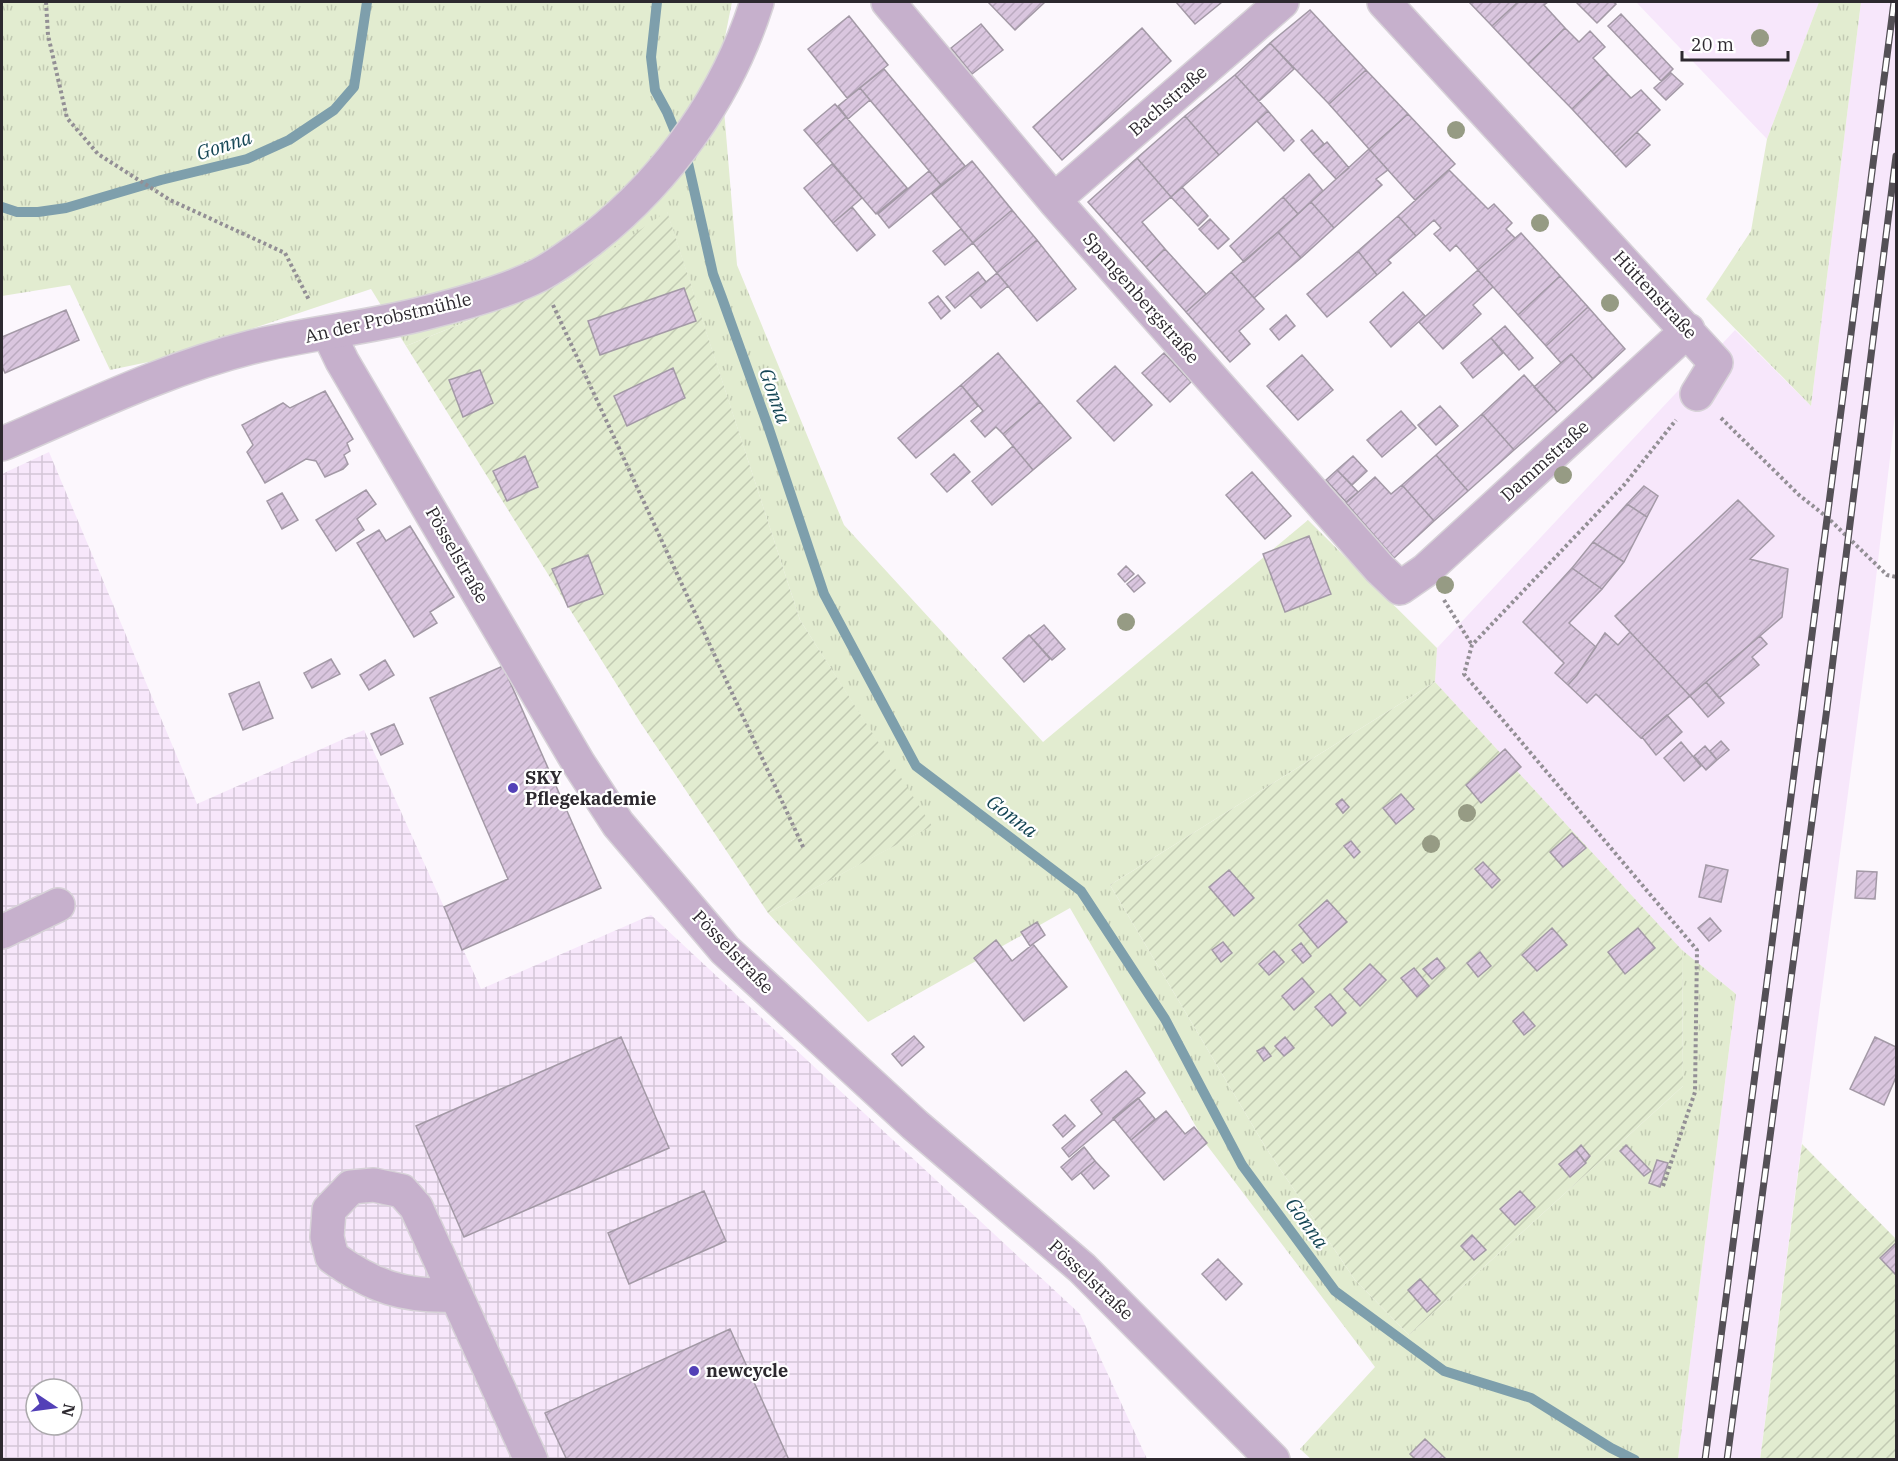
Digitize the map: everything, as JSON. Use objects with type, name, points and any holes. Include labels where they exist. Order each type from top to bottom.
[{"type":"street","name":"An der Probstmühle","points":[[2,444],[136,386],[184,368],[253,347],[425,313],[486,295],[539,275],[575,252],[611,223],[643,194],[670,162],[711,105],[757,2]]},
{"type":"street","name":"Spangenbergstraße","points":[[888,2],[1054,200],[1380,568],[1413,579]]},
{"type":"street","name":"Bachstraße","points":[[1054,200],[1282,2]]},
{"type":"street","name":"Hüttenstraße","points":[[1384,2],[1716,363],[1697,394]]},
{"type":"street","name":"Dammstraße","points":[[1413,579],[1688,330]]},
{"type":"street","name":"Pösselstraße","points":[[329,333],[342,361],[579,764],[618,824],[725,950],[915,1125],[1082,1268],[1273,1460]]},
{"type":"street","points":[[2,932],[58,905]]},
{"type":"street","points":[[455,1295],[531,1460]]},
{"type":"path","points":[[46,2],[48,34],[67,118],[98,154],[170,200],[285,254],[318,318],[329,333]]},
{"type":"path","points":[[539,275],[804,849]]},
{"type":"path","points":[[1664,1186],[1695,1092],[1697,950],[1464,674],[1472,645],[1624,485],[1697,394],[1799,495],[1828,518],[1887,575],[1896,577]]},
{"type":"path","points":[[1413,579],[1472,645]]},
{"type":"shaded area","points":[[1636,2],[1819,2],[1767,139]]},
{"type":"shaded area","points":[[1861,2],[1896,2],[1896,406],[1873,604],[1760,1459],[1678,1459],[1736,994],[1682,950],[1435,682],[1437,648],[1735,330],[1811,406]]},
{"type":"shaded area","points":[[49,452],[197,804],[364,730],[481,989],[651,915],[1080,1314],[1147,1459],[2,1459],[2,474]]},
{"type":"green space","points":[[2,2],[732,2],[720,62],[737,265],[844,525],[1043,742],[1308,520],[1437,648],[1435,682],[1110,885],[1266,1148],[1355,1280],[1409,1335],[1683,1086],[1682,950],[1736,994],[1678,1459],[1311,1459],[1300,1449],[1375,1367],[1206,1144],[1070,908],[868,1022],[768,913],[931,826],[800,620],[667,212],[569,280],[406,346],[371,289],[158,360],[110,370],[70,285],[2,296]]},
{"type":"green space","points":[[1819,2],[1861,2],[1811,406],[1706,299],[1751,231],[1767,139]]},
{"type":"green space","points":[[667,211],[800,620],[932,826],[768,913],[640,722],[406,346],[569,280]]},
{"type":"green space","points":[[1435,682],[1682,950],[1683,1086],[1409,1335],[1355,1280],[1266,1148],[1110,885]]},
{"type":"green space","points":[[1802,1144],[1896,1239],[1896,1459],[1760,1460]]},
{"type":"building","points":[[988,2],[1045,2],[1015,30]]},
{"type":"building","points":[[1176,2],[1222,2],[1195,24]]},
{"type":"building","points":[[1469,2],[1518,2],[1492,26]]},
{"type":"building","points":[[1518,2],[1548,2],[1544,5],[1565,28],[1528,64],[1492,26]]},
{"type":"building","points":[[1576,2],[1613,2],[1616,4],[1597,23]]},
{"type":"building","points":[[1310,10],[1366,70],[1329,104],[1270,43]]},
{"type":"building","points":[[1621,14],[1673,69],[1661,81],[1608,26]]},
{"type":"building","points":[[849,16],[888,65],[847,98],[808,49]]},
{"type":"building","points":[[981,24],[1003,50],[972,74],[951,48]]},
{"type":"building","points":[[1142,28],[1171,61],[1062,160],[1033,127]]},
{"type":"building","points":[[1565,28],[1579,42],[1590,31],[1605,47],[1593,58],[1608,74],[1572,109],[1528,64]]},
{"type":"building","points":[[1270,43],[1294,69],[1259,101],[1235,75]]},
{"type":"building","points":[[884,69],[965,166],[941,185],[860,88]]},
{"type":"building","points":[[1366,70],[1408,114],[1369,149],[1329,104]]},
{"type":"building","points":[[1671,73],[1683,84],[1666,100],[1654,88]]},
{"type":"building","points":[[1608,74],[1631,98],[1641,90],[1660,110],[1614,154],[1572,109]]},
{"type":"building","points":[[1235,75],[1268,111],[1219,155],[1185,116]]},
{"type":"building","points":[[860,88],[870,100],[848,119],[838,106]]},
{"type":"building","points":[[835,104],[846,117],[816,144],[804,130]]},
{"type":"building","points":[[1268,111],[1294,141],[1284,151],[1257,121]]},
{"type":"building","points":[[1408,114],[1455,164],[1415,200],[1369,149]]},
{"type":"building","points":[[1185,116],[1219,155],[1171,197],[1137,158]]},
{"type":"building","points":[[846,117],[907,188],[876,214],[816,144]]},
{"type":"building","points":[[1312,130],[1324,144],[1313,154],[1301,140]]},
{"type":"building","points":[[1637,132],[1650,145],[1626,167],[1614,154]]},
{"type":"building","points":[[1327,142],[1349,168],[1336,179],[1313,154]]},
{"type":"building","points":[[1369,149],[1388,170],[1376,179],[1382,185],[1334,228],[1311,202]]},
{"type":"building","points":[[1137,158],[1171,197],[1142,222],[1165,249],[1146,267],[1088,202]]},
{"type":"building","points":[[972,161],[1012,210],[973,243],[932,194]]},
{"type":"building","points":[[832,164],[862,198],[833,223],[804,188]]},
{"type":"building","points":[[1449,170],[1488,209],[1494,204],[1512,223],[1506,229],[1515,238],[1478,270],[1456,245],[1450,251],[1434,234],[1441,228],[1434,220],[1416,236],[1398,216]]},
{"type":"building","points":[[929,171],[941,185],[889,228],[878,214]]},
{"type":"building","points":[[1309,174],[1323,191],[1298,214],[1283,197]]},
{"type":"building","points":[[1182,187],[1208,216],[1198,226],[1171,197]]},
{"type":"building","points":[[1283,197],[1298,214],[1244,262],[1230,246]]},
{"type":"building","points":[[1311,202],[1334,228],[1301,258],[1278,232]]},
{"type":"building","points":[[852,207],[875,235],[857,251],[833,223]]},
{"type":"building","points":[[1012,210],[1037,240],[997,273],[973,243]]},
{"type":"building","points":[[1398,216],[1416,236],[1388,260],[1391,263],[1377,275],[1358,251]]},
{"type":"building","points":[[1210,219],[1229,239],[1218,249],[1199,229]]},
{"type":"building","points":[[961,229],[973,243],[945,265],[933,251]]},
{"type":"building","points":[[1278,232],[1301,258],[1254,298],[1231,272]]},
{"type":"building","points":[[1521,233],[1560,276],[1518,315],[1478,270]]},
{"type":"building","points":[[1037,240],[1076,289],[1037,321],[997,273]]},
{"type":"building","points":[[1165,249],[1206,294],[1186,312],[1146,267]]},
{"type":"building","points":[[1358,251],[1377,275],[1327,317],[1307,294]]},
{"type":"building","points":[[1478,270],[1493,287],[1473,305],[1481,314],[1443,349],[1419,322]]},
{"type":"building","points":[[978,272],[986,282],[955,308],[946,297]]},
{"type":"building","points":[[1231,272],[1264,309],[1239,331],[1250,344],[1230,362],[1186,312]]},
{"type":"building","points":[[997,273],[1008,286],[981,308],[970,295]]},
{"type":"building","points":[[1560,276],[1588,307],[1546,346],[1518,315]]},
{"type":"building","points":[[684,288],[696,321],[600,355],[588,321]]},
{"type":"building","points":[[1403,292],[1425,316],[1391,347],[1370,322]]},
{"type":"building","points":[[938,296],[950,311],[941,319],[929,303]]},
{"type":"building","points":[[1588,307],[1625,349],[1593,379],[1571,354],[1561,363],[1546,346]]},
{"type":"building","points":[[66,310],[79,340],[5,373],[2,366],[2,337]]},
{"type":"building","points":[[1286,315],[1295,326],[1279,340],[1270,329]]},
{"type":"building","points":[[1505,326],[1533,358],[1519,370],[1491,338]]},
{"type":"building","points":[[1491,338],[1503,353],[1473,378],[1461,363]]},
{"type":"building","points":[[998,353],[1040,402],[1003,434],[996,427],[985,437],[971,421],[983,411],[961,385]]},
{"type":"building","points":[[1164,353],[1191,382],[1170,402],[1142,373]]},
{"type":"building","points":[[1571,354],[1593,379],[1557,412],[1534,387]]},
{"type":"building","points":[[1302,355],[1333,390],[1298,420],[1267,386]]},
{"type":"building","points":[[1115,366],[1152,405],[1114,441],[1077,401]]},
{"type":"building","points":[[673,368],[685,398],[627,426],[614,396]]},
{"type":"building","points":[[480,370],[493,403],[463,417],[449,380]]},
{"type":"building","points":[[1524,375],[1557,412],[1514,450],[1482,414]]},
{"type":"building","points":[[961,385],[978,406],[916,458],[898,438]]},
{"type":"building","points":[[325,391],[353,439],[347,443],[350,451],[344,455],[348,464],[343,469],[325,477],[316,461],[306,459],[265,483],[247,452],[253,445],[242,425],[283,403],[290,408]]},
{"type":"building","points":[[1040,402],[1071,438],[1033,470],[1003,434]]},
{"type":"building","points":[[1440,406],[1458,426],[1436,445],[1418,425]]},
{"type":"building","points":[[1401,411],[1416,428],[1382,457],[1367,440]]},
{"type":"building","points":[[1482,414],[1514,450],[1468,491],[1436,455]]},
{"type":"building","points":[[1013,446],[1033,470],[992,505],[972,481]]},
{"type":"building","points":[[954,454],[970,472],[947,492],[931,474]]},
{"type":"building","points":[[1436,455],[1468,491],[1434,521],[1402,485]]},
{"type":"building","points":[[525,456],[538,487],[507,501],[493,471]]},
{"type":"building","points":[[1353,456],[1367,471],[1352,485],[1337,470]]},
{"type":"building","points":[[1337,470],[1358,492],[1346,502],[1326,480]]},
{"type":"building","points":[[1252,472],[1291,516],[1265,539],[1226,495]]},
{"type":"building","points":[[1375,477],[1391,494],[1402,485],[1434,521],[1394,558],[1346,503]]},
{"type":"building","points":[[1644,486],[1658,496],[1647,517],[1627,504]]},
{"type":"building","points":[[366,490],[376,504],[357,519],[364,530],[336,551],[316,520]]},
{"type":"building","points":[[282,493],[298,520],[282,529],[267,501]]},
{"type":"building","points":[[1738,500],[1774,536],[1750,559],[1788,569],[1782,617],[1690,696],[1615,616]]},
{"type":"building","points":[[1627,504],[1647,517],[1624,562],[1593,542]]},
{"type":"building","points":[[410,526],[454,597],[430,612],[437,623],[414,637],[357,543],[379,530],[386,541]]},
{"type":"building","points":[[1309,536],[1331,594],[1285,612],[1263,554]]},
{"type":"building","points":[[1593,542],[1624,562],[1602,589],[1572,568]]},
{"type":"building","points":[[588,555],[603,594],[568,607],[552,569]]},
{"type":"building","points":[[1126,566],[1134,574],[1125,582],[1118,574]]},
{"type":"building","points":[[1572,568],[1602,589],[1569,623],[1596,647],[1568,685],[1555,673],[1564,663],[1523,622]]},
{"type":"building","points":[[1138,575],[1145,583],[1134,592],[1127,584]]},
{"type":"building","points":[[1044,625],[1065,649],[1052,660],[1030,636]]},
{"type":"building","points":[[1630,632],[1690,696],[1641,738],[1596,694],[1587,703],[1568,685],[1605,633],[1618,645]]},
{"type":"building","points":[[1029,635],[1050,659],[1024,682],[1003,658]]},
{"type":"building","points":[[1760,636],[1767,644],[1752,657],[1759,665],[1719,698],[1706,682]]},
{"type":"building","points":[[331,659],[340,674],[312,688],[304,673]]},
{"type":"building","points":[[385,660],[394,675],[369,690],[360,675]]},
{"type":"building","name":"SKY Pflegekademie","points":[[503,666],[601,888],[462,950],[444,907],[508,879],[430,698]]},
{"type":"building","points":[[259,682],[273,718],[243,730],[229,694]]},
{"type":"building","points":[[1706,682],[1724,703],[1708,717],[1690,696]]},
{"type":"building","points":[[1667,715],[1682,732],[1656,755],[1642,737]]},
{"type":"building","points":[[394,724],[403,744],[381,755],[371,734]]},
{"type":"building","points":[[1721,741],[1729,750],[1717,760],[1710,751]]},
{"type":"building","points":[[1681,742],[1701,766],[1684,781],[1664,758]]},
{"type":"building","points":[[1705,746],[1717,760],[1706,770],[1694,756]]},
{"type":"building","points":[[1505,749],[1521,767],[1481,803],[1466,785]]},
{"type":"building","points":[[1401,794],[1414,809],[1396,824],[1383,808]]},
{"type":"building","points":[[1342,799],[1349,807],[1343,813],[1336,804]]},
{"type":"building","points":[[1572,833],[1586,848],[1563,867],[1550,852]]},
{"type":"building","points":[[1351,841],[1360,852],[1354,858],[1344,846]]},
{"type":"building","points":[[1483,862],[1500,880],[1492,888],[1475,869]]},
{"type":"building","points":[[1706,865],[1728,870],[1721,902],[1699,897]]},
{"type":"building","points":[[1229,870],[1254,898],[1234,916],[1209,887]]},
{"type":"building","points":[[1857,871],[1877,872],[1875,899],[1855,898]]},
{"type":"building","points":[[1327,900],[1347,922],[1318,948],[1299,925]]},
{"type":"building","points":[[1710,918],[1721,931],[1709,941],[1698,928]]},
{"type":"building","points":[[1037,922],[1045,935],[1030,946],[1021,932]]},
{"type":"building","points":[[1552,928],[1567,945],[1537,971],[1522,955]]},
{"type":"building","points":[[1638,928],[1655,948],[1625,974],[1608,952]]},
{"type":"building","points":[[996,940],[1012,961],[1033,944],[1067,987],[1024,1021],[974,958]]},
{"type":"building","points":[[1223,942],[1232,953],[1221,962],[1212,950]]},
{"type":"building","points":[[1301,943],[1311,956],[1303,963],[1292,950]]},
{"type":"building","points":[[1274,951],[1284,962],[1269,975],[1259,964]]},
{"type":"building","points":[[1480,952],[1491,966],[1478,977],[1467,963]]},
{"type":"building","points":[[1437,958],[1445,968],[1432,979],[1423,969]]},
{"type":"building","points":[[1370,964],[1386,980],[1360,1006],[1344,989]]},
{"type":"building","points":[[1414,968],[1429,986],[1417,997],[1401,978]]},
{"type":"building","points":[[1302,978],[1314,992],[1294,1010],[1282,996]]},
{"type":"building","points":[[1330,994],[1346,1013],[1332,1026],[1315,1007]]},
{"type":"building","points":[[1523,1012],[1535,1026],[1524,1035],[1513,1021]]},
{"type":"building","points":[[914,1036],[924,1047],[902,1066],[892,1054]]},
{"type":"building","points":[[621,1037],[669,1148],[464,1237],[416,1126]]},
{"type":"building","points":[[1285,1037],[1294,1048],[1284,1056],[1275,1046]]},
{"type":"building","points":[[1875,1037],[1896,1047],[1896,1077],[1884,1105],[1850,1089]]},
{"type":"building","points":[[1264,1047],[1271,1056],[1264,1061],[1257,1051]]},
{"type":"building","points":[[1126,1071],[1145,1093],[1069,1157],[1062,1148],[1102,1114],[1091,1100]]},
{"type":"building","points":[[1138,1098],[1155,1119],[1131,1140],[1113,1118]]},
{"type":"building","points":[[1166,1111],[1185,1134],[1194,1127],[1207,1143],[1164,1180],[1131,1140]]},
{"type":"building","points":[[1065,1115],[1075,1126],[1063,1137],[1053,1125]]},
{"type":"building","points":[[1581,1145],[1590,1156],[1585,1162],[1576,1150]]},
{"type":"building","points":[[1626,1145],[1651,1171],[1644,1176],[1620,1151]]},
{"type":"building","points":[[1084,1147],[1095,1161],[1072,1180],[1061,1167]]},
{"type":"building","points":[[1576,1150],[1586,1163],[1570,1177],[1559,1164]]},
{"type":"building","points":[[1657,1160],[1668,1163],[1660,1187],[1649,1183]]},
{"type":"building","points":[[1095,1161],[1109,1176],[1094,1189],[1081,1173]]},
{"type":"building","points":[[704,1191],[726,1241],[629,1284],[608,1233]]},
{"type":"building","points":[[1520,1191],[1535,1207],[1515,1225],[1500,1209]]},
{"type":"building","points":[[1472,1235],[1486,1250],[1474,1260],[1461,1246]]},
{"type":"building","points":[[1896,1243],[1896,1275],[1880,1258]]},
{"type":"building","points":[[1218,1259],[1242,1284],[1226,1300],[1202,1274]]},
{"type":"building","points":[[1420,1279],[1440,1301],[1427,1312],[1408,1290]]},
{"type":"building","name":"newcycle","points":[[730,1329],[789,1460],[567,1460],[545,1413]]},
{"type":"building","points":[[1425,1439],[1447,1460],[1416,1460],[1410,1454]]},
{"type":"waterway","name":"Gonna","points":[[2,207],[17,212],[66,208],[161,180],[247,159],[289,140],[334,110],[354,87],[367,2]]},
{"type":"waterway","name":"Gonna","points":[[657,2],[651,57],[655,90],[667,112],[688,163],[713,274],[769,429],[824,594],[916,766],[1081,891],[1165,1019],[1242,1165],[1335,1291],[1444,1371],[1531,1398],[1611,1448],[1635,1460]]},
{"type":"railway","points":[[1705,1460],[1894,2]]},
{"type":"railway","points":[[1727,1460],[1827,708],[1896,156]]},
{"type":"place","name":"SKY Pflegekademie","points":[[513,788]]},
{"type":"place","name":"newcycle","points":[[694,1371]]}]
